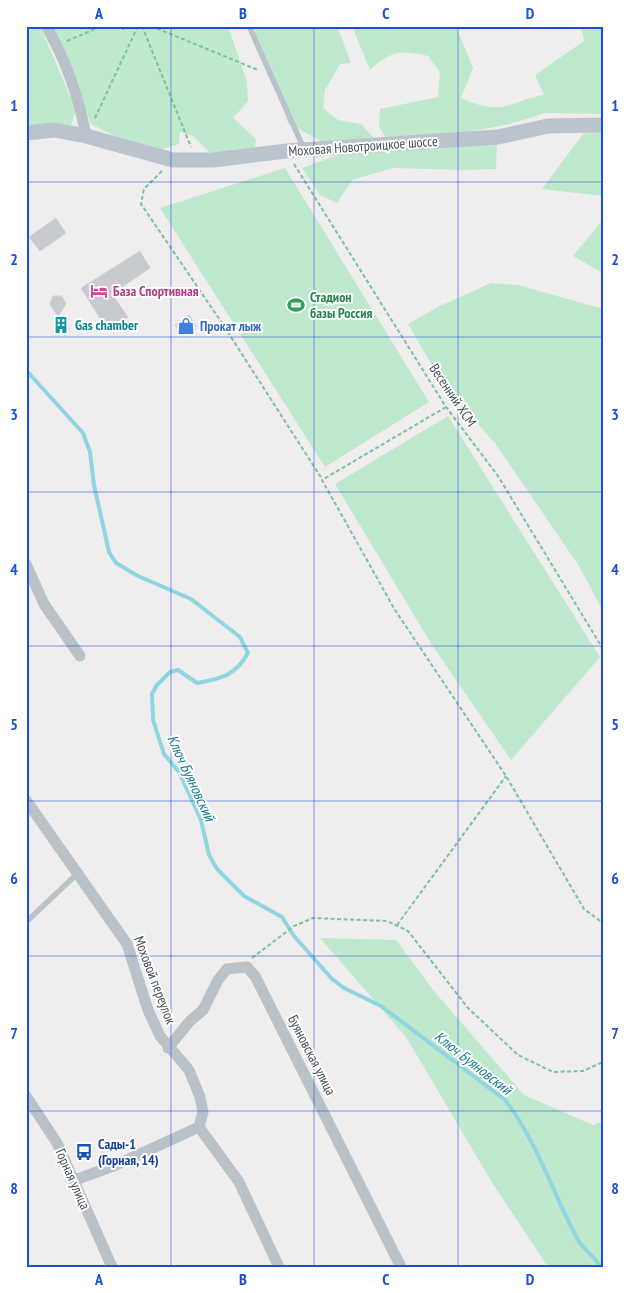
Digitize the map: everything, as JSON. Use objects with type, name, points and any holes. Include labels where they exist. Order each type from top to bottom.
[{"type":"main road","name":"Моховая Новотроицкое шоссе","points":[[86,136],[173,160],[214,160],[286,151],[498,137],[548,126],[603,125]]},
{"type":"main road","points":[[26,133],[54,130],[86,136]]},
{"type":"street","points":[[46,26],[57,46],[81,110],[86,136]]},
{"type":"street","points":[[26,564],[44,604],[80,656]]},
{"type":"street","name":"Моховой переулок","points":[[26,800],[127,944],[148,1010],[168,1048],[190,1070],[200,1097],[203,1112],[199,1127]]},
{"type":"street","points":[[168,1048],[190,1021],[203,1010],[218,980],[227,969],[243,967]]},
{"type":"street","name":"Буяновская улица","points":[[243,967],[247,967],[255,976],[401,1267]]},
{"type":"street","name":"Горная улица","points":[[26,1096],[57,1143],[112,1267]]},
{"type":"street","points":[[75,1180],[116,1165],[199,1127],[239,1182],[279,1267]]},
{"type":"lane","points":[[249,26],[305,151]]},
{"type":"lane","points":[[26,922],[78,873]]},
{"type":"path","points":[[57,46],[102,26]]},
{"type":"path","points":[[122,26],[123,29],[130,26]]},
{"type":"path","points":[[86,136],[138,26]]},
{"type":"path","points":[[142,26],[197,160]]},
{"type":"path","points":[[151,26],[271,75]]},
{"type":"path","name":"Весенний ХСМ","points":[[286,151],[446,407],[498,476],[603,649]]},
{"type":"path","points":[[173,160],[144,189],[141,204],[222,323],[322,480],[395,610],[506,776],[584,909],[603,923]]},
{"type":"path","points":[[322,480],[446,407]]},
{"type":"path","points":[[397,925],[506,776]]},
{"type":"path","points":[[243,967],[294,926],[313,918],[387,921],[408,931],[468,1008],[518,1055],[553,1072],[583,1071],[603,1062]]},
{"type":"green space","points":[[26,26],[40,26],[76,110],[70,129],[26,136]]},
{"type":"green space","points":[[52,26],[228,26],[247,82],[248,101],[233,118],[256,139],[254,158],[209,152],[193,136],[180,132],[179,144],[162,149],[119,138],[91,124]]},
{"type":"green space","points":[[252,26],[337,26],[351,63],[340,64],[325,90],[323,108],[338,120],[361,124],[374,138],[324,143],[288,123],[275,82]]},
{"type":"green space","points":[[352,26],[456,26],[473,68],[461,98],[489,107],[501,107],[544,95],[535,75],[584,41],[581,26],[603,26],[603,114],[545,113],[510,124],[457,134],[387,140],[379,126],[380,109],[438,97],[440,72],[428,56],[410,53],[391,55],[370,70]]},
{"type":"green space","points":[[603,132],[603,196],[542,189],[583,134]]},
{"type":"green space","points":[[497,144],[496,169],[393,168],[352,180],[337,203],[320,195],[302,168],[338,155]]},
{"type":"green space","name":"Стадион базы Россия","points":[[285,168],[429,402],[325,467],[160,208]]},
{"type":"green space","points":[[603,221],[603,273],[573,256]]},
{"type":"green space","points":[[491,283],[518,285],[603,309],[603,611],[579,566],[495,443],[444,386],[408,324],[438,307]]},
{"type":"green space","points":[[448,416],[600,657],[511,760],[432,645],[335,484]]},
{"type":"green space","points":[[320,938],[396,940],[433,990],[524,1095],[593,1125],[603,1121],[603,1267],[548,1267],[493,1184],[406,1037]]},
{"type":"building","points":[[56,218],[66,233],[40,251],[29,237]]},
{"type":"building","name":"База Спортивная","points":[[140,251],[150,268],[112,294],[128,317],[108,331],[81,288]]},
{"type":"building","points":[[53,296],[62,296],[66,304],[58,317],[50,304]]},
{"type":"building","name":"Прокат лыж","points":[[189,315],[196,326],[184,336],[175,325]]},
{"type":"waterway","name":"Ключ Буяновский","points":[[26,370],[83,433],[90,452],[94,485],[109,552],[116,563],[138,576],[191,599],[240,637],[248,653],[233,671],[213,680],[197,683],[178,670],[170,672],[157,685],[152,694],[153,720],[164,754],[179,772],[201,820],[209,855],[217,869],[244,896],[282,917],[294,936],[332,979],[344,988],[381,1006],[505,1100],[536,1150],[578,1240],[601,1267]]},
{"type":"place","name":"База Спортивная","points":[[99,291]]},
{"type":"place","name":"Стадион базы Россия","points":[[296,305]]},
{"type":"place","name":"Gas chamber","points":[[61,325]]},
{"type":"place","name":"Прокат лыж","points":[[186,326]]},
{"type":"place","name":"Сады-1 (Горная, 14)","points":[[84,1152]]}]
